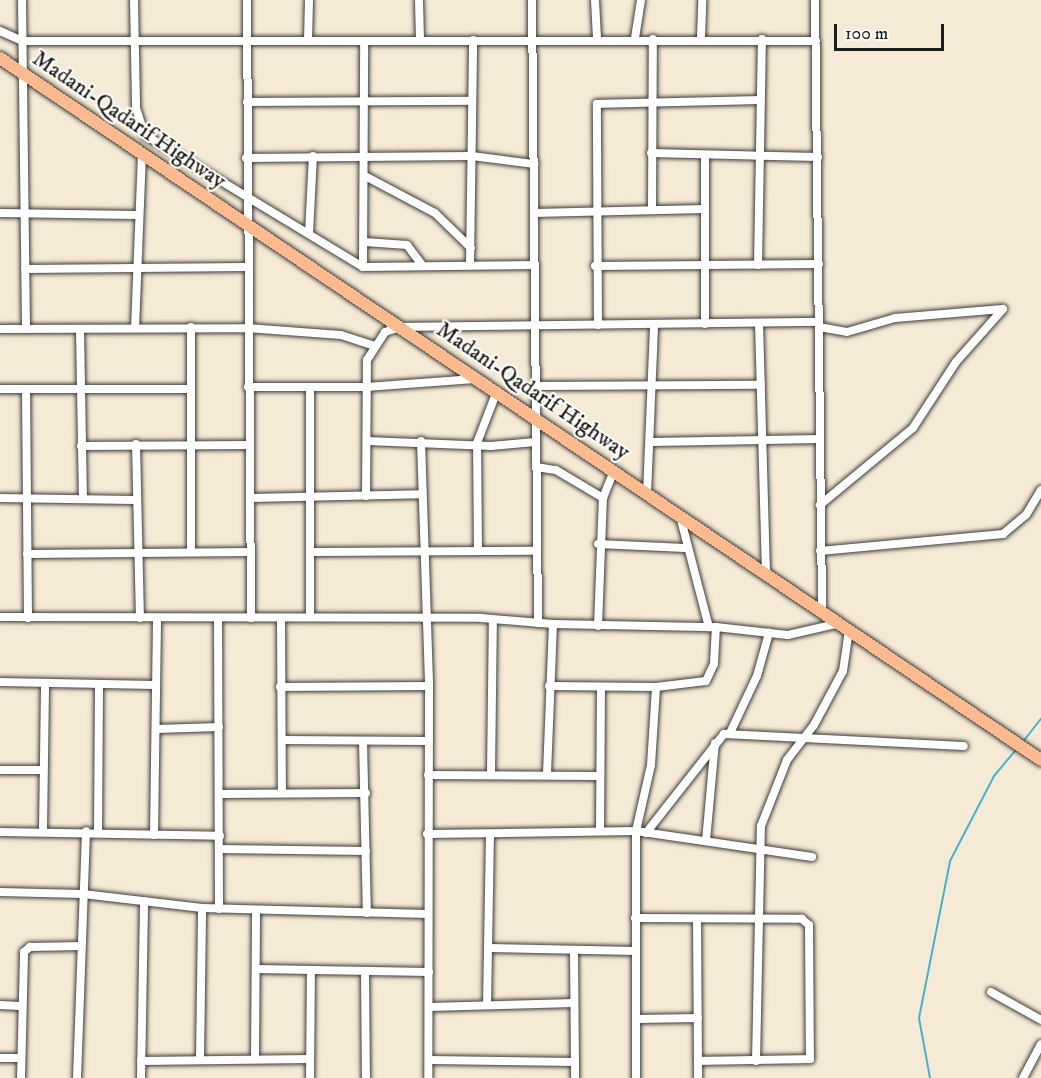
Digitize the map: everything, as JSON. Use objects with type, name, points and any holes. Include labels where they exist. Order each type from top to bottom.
[{"type":"highway","name":"Madani-Qadarif Highway","points":[[0,58],[1041,760]]},
{"type":"street","points":[[22,0],[26,329]]},
{"type":"street","points":[[134,0],[137,125],[196,167],[246,193],[363,267],[535,265]]},
{"type":"street","points":[[247,0],[246,224],[251,618]]},
{"type":"street","points":[[308,41],[309,0]]},
{"type":"street","points":[[419,0],[420,40]]},
{"type":"street","points":[[532,0],[538,420],[535,442],[538,623]]},
{"type":"street","points":[[595,0],[597,37]]},
{"type":"street","points":[[635,38],[641,0]]},
{"type":"street","points":[[701,38],[702,0]]},
{"type":"street","points":[[814,0],[818,158],[822,612]]},
{"type":"street","points":[[0,31],[22,41],[134,40],[247,43],[597,37],[816,40]]},
{"type":"street","points":[[652,207],[649,99],[653,39]]},
{"type":"street","points":[[758,265],[760,155],[757,100],[762,39]]},
{"type":"street","points":[[470,265],[473,40]]},
{"type":"street","points":[[363,267],[365,242],[364,42]]},
{"type":"street","points":[[598,325],[595,266],[597,104],[649,99],[757,100]]},
{"type":"street","points":[[247,102],[472,101]]},
{"type":"street","points":[[651,153],[818,158]]},
{"type":"street","points":[[135,328],[136,215],[142,154]]},
{"type":"street","points":[[705,155],[705,324]]},
{"type":"street","points":[[309,234],[313,156]]},
{"type":"street","points":[[246,158],[472,156],[534,164]]},
{"type":"street","points":[[365,176],[435,213],[471,248]]},
{"type":"street","points":[[534,213],[652,207],[705,208]]},
{"type":"street","points":[[0,213],[136,215]]},
{"type":"street","points":[[365,242],[407,245],[423,266]]},
{"type":"street","points":[[595,266],[819,264]]},
{"type":"street","points":[[25,269],[247,267]]},
{"type":"street","points":[[371,345],[400,327],[759,323],[819,325],[847,332],[895,318],[1003,309],[956,362],[913,428],[820,505]]},
{"type":"street","points":[[759,323],[766,573]]},
{"type":"street","points":[[647,494],[652,442],[651,384],[654,324]]},
{"type":"street","points":[[191,327],[191,552]]},
{"type":"street","points":[[0,329],[247,328],[341,335],[371,345]]},
{"type":"street","points":[[80,329],[79,390],[83,499]]},
{"type":"street","points":[[366,496],[366,387],[371,345]]},
{"type":"street","points":[[248,387],[366,387],[476,379]]},
{"type":"street","points":[[536,386],[761,385]]},
{"type":"street","points":[[310,388],[313,552],[310,617]]},
{"type":"street","points":[[0,389],[191,389]]},
{"type":"street","points":[[26,389],[25,500],[28,618]]},
{"type":"street","points":[[478,551],[477,443],[496,392]]},
{"type":"street","points":[[652,442],[820,439]]},
{"type":"street","points":[[367,441],[535,442]]},
{"type":"street","points":[[421,441],[424,620],[429,686],[428,1078]]},
{"type":"street","points":[[81,446],[190,443],[250,445]]},
{"type":"street","points":[[136,444],[135,500],[140,618]]},
{"type":"street","points":[[536,467],[556,470],[603,498]]},
{"type":"street","points":[[598,626],[598,544],[603,498],[614,471]]},
{"type":"street","points":[[820,551],[1003,534],[1026,516],[1041,490]]},
{"type":"street","points":[[251,498],[421,494]]},
{"type":"street","points":[[0,498],[135,500]]},
{"type":"street","points":[[549,686],[656,687],[706,681],[714,664],[713,627],[685,548],[680,516]]},
{"type":"street","points":[[598,544],[685,548]]},
{"type":"street","points":[[313,552],[536,551]]},
{"type":"street","points":[[27,554],[251,552]]},
{"type":"street","points":[[0,617],[310,617],[494,620],[598,626],[713,627],[769,633],[803,633],[844,627],[843,671],[768,799],[758,848],[756,1061]]},
{"type":"street","points":[[154,835],[157,618]]},
{"type":"street","points":[[218,618],[219,909]]},
{"type":"street","points":[[281,618],[282,793]]},
{"type":"street","points":[[491,774],[494,620]]},
{"type":"street","points":[[547,774],[553,624]]},
{"type":"street","points":[[730,733],[757,676],[769,633]]},
{"type":"street","points":[[0,682],[155,685]]},
{"type":"street","points":[[43,831],[45,683]]},
{"type":"street","points":[[98,831],[99,685]]},
{"type":"street","points":[[280,687],[429,686]]},
{"type":"street","points":[[636,1078],[636,831],[651,765],[656,687]]},
{"type":"street","points":[[600,831],[601,688]]},
{"type":"street","points":[[156,729],[219,727]]},
{"type":"street","points":[[646,833],[715,741],[730,733],[800,742],[964,746]]},
{"type":"street","points":[[282,740],[429,741]]},
{"type":"street","points":[[363,741],[367,913]]},
{"type":"street","points":[[706,841],[715,741]]},
{"type":"street","points":[[0,770],[43,770]]},
{"type":"street","points":[[428,775],[599,776]]},
{"type":"street","points":[[220,794],[366,793]]},
{"type":"street","points":[[77,1078],[86,831]]},
{"type":"street","points":[[0,832],[98,831],[220,836]]},
{"type":"street","points":[[427,834],[636,831],[812,857]]},
{"type":"street","points":[[488,1005],[490,834]]},
{"type":"street","points":[[220,849],[366,851]]},
{"type":"street","points":[[0,892],[83,894],[202,908],[256,911],[428,914]]},
{"type":"street","points":[[141,1078],[144,901]]},
{"type":"street","points":[[200,1059],[202,908]]},
{"type":"street","points":[[255,1059],[256,911]]},
{"type":"street","points":[[635,918],[802,919],[809,925],[812,1056],[805,1061],[698,1061]]},
{"type":"street","points":[[697,920],[698,1078]]},
{"type":"street","points":[[21,1078],[20,1006],[26,948],[81,946]]},
{"type":"street","points":[[489,948],[574,952],[636,951]]},
{"type":"street","points":[[574,952],[575,1078]]},
{"type":"street","points":[[256,969],[429,972]]},
{"type":"street","points":[[310,1078],[311,970]]},
{"type":"street","points":[[365,971],[366,1078]]},
{"type":"street","points":[[991,992],[1041,1020]]},
{"type":"street","points":[[429,1007],[574,1003]]},
{"type":"street","points":[[0,1005],[20,1006]]},
{"type":"street","points":[[637,1019],[698,1018]]},
{"type":"street","points":[[1023,1078],[1041,1044]]},
{"type":"street","points":[[0,1058],[20,1058]]},
{"type":"street","points":[[141,1060],[310,1059]]},
{"type":"street","points":[[429,1060],[575,1062]]},
{"type":"waterway","points":[[1022,743],[1041,719]]},
{"type":"waterway","points":[[930,1078],[919,1018],[950,861],[994,776],[1016,750]]}]
